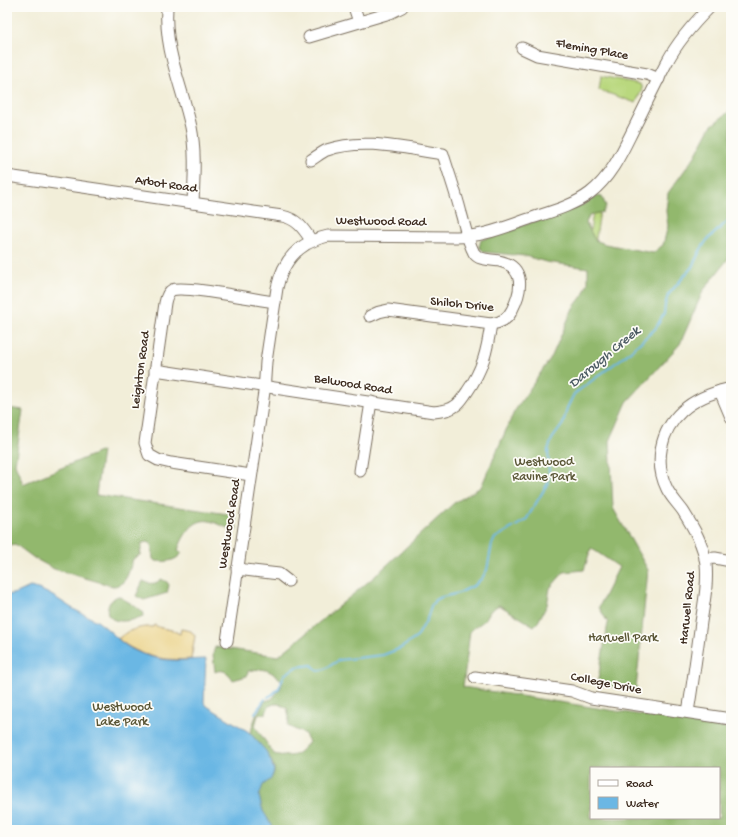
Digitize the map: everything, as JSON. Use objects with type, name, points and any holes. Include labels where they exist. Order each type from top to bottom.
[{"type":"street","points":[[166,7],[170,55],[192,129],[195,169],[193,203]]},
{"type":"street","points":[[354,7],[359,22]]},
{"type":"street","points":[[309,37],[390,13],[402,7]]},
{"type":"street","name":"Westwood Road","points":[[227,641],[252,475],[275,302],[279,279],[288,261],[299,249],[311,240],[328,236],[467,237],[493,232],[581,199],[591,192],[607,176],[617,161],[680,41],[710,7]]},
{"type":"street","name":"Fleming Place","points":[[522,48],[537,55],[647,74],[659,79]]},
{"type":"street","points":[[311,160],[326,150],[360,144],[443,154],[467,237]]},
{"type":"street","name":"Arbot Road","points":[[7,176],[287,217],[300,224],[311,240]]},
{"type":"street","name":"Shiloh Drive","points":[[370,316],[383,310],[388,310],[491,324],[502,322],[507,318],[512,312],[520,290],[520,280],[516,273],[508,265],[499,261],[484,259],[476,255],[467,237]]},
{"type":"street","name":"Leighton Road","points":[[252,475],[158,460],[149,455],[145,443],[164,303],[167,296],[173,290],[188,290],[275,302]]},
{"type":"street","name":"Belwood Road","points":[[155,370],[434,412],[446,411],[456,406],[475,381],[483,364],[491,324]]},
{"type":"street","points":[[726,389],[731,417]]},
{"type":"street","name":"Harwell Road","points":[[688,712],[705,595],[705,559],[694,530],[668,491],[662,478],[660,455],[666,433],[682,411],[699,400],[726,389]]},
{"type":"street","points":[[360,471],[371,402]]},
{"type":"street","points":[[705,559],[715,558],[731,560]]},
{"type":"street","points":[[237,569],[279,574],[288,581]]},
{"type":"street","name":"College Drive","points":[[475,677],[572,691],[591,698],[731,719]]},
{"type":"green space","points":[[601,76],[640,84],[642,89],[636,103],[599,90]]},
{"type":"green space","points":[[731,110],[731,255],[703,291],[680,344],[627,402],[610,441],[613,508],[648,570],[636,689],[597,685],[608,623],[599,607],[619,567],[591,548],[584,570],[564,572],[550,588],[547,605],[538,622],[534,626],[499,605],[491,610],[485,620],[470,631],[463,687],[731,729],[731,830],[275,830],[268,821],[262,809],[259,797],[262,785],[272,777],[274,767],[269,757],[250,733],[256,716],[265,701],[272,699],[280,689],[283,681],[267,670],[259,669],[248,671],[247,676],[233,680],[226,672],[215,672],[213,654],[215,647],[218,649],[216,647],[278,656],[374,577],[454,503],[481,487],[514,412],[552,356],[573,308],[583,295],[588,283],[588,268],[546,262],[525,256],[484,252],[479,247],[481,240],[584,204],[597,196],[602,197],[606,206],[603,212],[589,215],[586,223],[595,240],[605,244],[653,253],[663,245],[668,226],[666,211],[668,193],[695,156],[711,126]],"holes":[[[279,704],[287,708],[289,718],[288,726],[305,734],[309,742],[301,751],[294,755],[286,756],[274,754],[255,726],[258,715],[266,713],[269,706]]]},
{"type":"green space","points":[[601,204],[594,252],[587,250],[594,206]]},
{"type":"green space","points":[[7,408],[23,410],[15,464],[23,484],[102,451],[96,495],[235,515],[237,530],[227,528],[213,522],[200,521],[186,533],[178,550],[182,553],[173,560],[166,561],[155,561],[153,559],[151,544],[148,542],[142,543],[140,555],[133,559],[127,577],[118,585],[113,586],[54,569],[34,558],[15,544],[7,546]]},
{"type":"green space","points":[[161,579],[169,585],[167,593],[144,600],[136,596],[143,581],[152,583]]},
{"type":"green space","points":[[118,596],[144,613],[143,616],[126,621],[118,621],[111,618],[108,608],[111,601]]},
{"type":"sand","points":[[154,625],[180,634],[181,629],[191,631],[195,636],[191,659],[171,659],[144,654],[118,639],[130,631],[144,627],[153,627]]},
{"type":"water","points":[[30,587],[48,593],[75,610],[97,621],[126,645],[140,653],[168,660],[206,659],[204,702],[207,706],[249,732],[266,751],[271,761],[274,771],[271,779],[263,785],[259,796],[263,811],[275,830],[7,830],[7,595],[17,593]]},
{"type":"waterway","name":"Darough Creek","points":[[268,697],[279,688],[284,675],[296,667],[312,665],[318,671],[325,669],[339,660],[383,655],[401,648],[417,637],[435,600],[459,593],[475,585],[482,578],[487,570],[492,544],[495,538],[526,520],[548,483],[548,450],[552,439],[563,424],[567,408],[574,394],[625,356],[655,329],[664,314],[668,295],[692,267],[707,240],[731,218]]},
{"type":"waterway","name":"Darough Creek","points":[[255,713],[265,699]]},
{"type":"park label","name":"Westwood Ravine Park","points":[[544,470]]},
{"type":"park label","name":"Harwell Park","points":[[623,638]]},
{"type":"park label","name":"Westwood Lake Park","points":[[122,714]]}]
